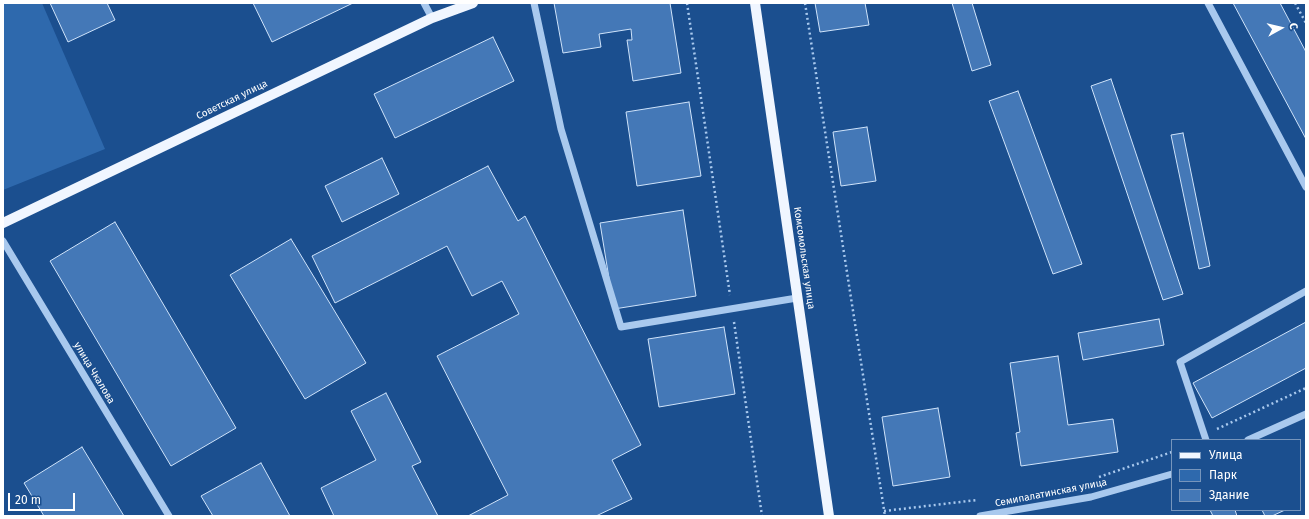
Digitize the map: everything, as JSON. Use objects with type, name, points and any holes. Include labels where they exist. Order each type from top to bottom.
[{"type":"main road","name":"Советская улица","points":[[3,223],[432,18],[473,3]]},
{"type":"main road","name":"Комсомольская улица","points":[[755,3],[829,516]]},
{"type":"street","points":[[424,3],[432,18]]},
{"type":"street","points":[[534,3],[561,129],[621,327],[797,298]]},
{"type":"street","points":[[1208,3],[1306,186]]},
{"type":"street","name":"улица Чкалова","points":[[3,241],[169,516]]},
{"type":"street","points":[[1205,438],[1180,362],[1306,291]]},
{"type":"street","points":[[1250,439],[1306,414]]},
{"type":"street","name":"Семипалатинская улица","points":[[980,516],[1091,497],[1171,474]]},
{"type":"path","points":[[687,3],[762,516]]},
{"type":"path","points":[[806,3],[885,516]]},
{"type":"path","points":[[1295,3],[1306,23]]},
{"type":"path","points":[[1205,438],[1306,388]]},
{"type":"path","points":[[1092,480],[1171,452]]},
{"type":"path","points":[[884,511],[978,500]]},
{"type":"green space","points":[[3,3],[42,3],[105,149],[3,190]]},
{"type":"building","points":[[50,3],[107,3],[115,20],[68,42]]},
{"type":"building","points":[[253,3],[353,3],[272,42]]},
{"type":"building","points":[[554,3],[670,3],[681,73],[633,81],[627,40],[632,40],[631,29],[599,34],[601,47],[563,53]]},
{"type":"building","points":[[815,3],[865,3],[869,25],[820,32]]},
{"type":"building","points":[[952,3],[972,3],[991,65],[972,71]]},
{"type":"building","points":[[1233,3],[1280,3],[1306,52],[1306,139]]},
{"type":"building","points":[[493,37],[514,81],[395,138],[374,94]]},
{"type":"building","points":[[1111,79],[1183,294],[1163,300],[1091,86]]},
{"type":"building","points":[[1018,91],[1082,264],[1053,274],[989,101]]},
{"type":"building","points":[[689,102],[701,176],[637,186],[626,112]]},
{"type":"building","points":[[867,127],[876,181],[841,186],[833,132]]},
{"type":"building","points":[[1183,133],[1210,266],[1199,269],[1171,135]]},
{"type":"building","points":[[382,158],[399,194],[342,222],[325,186]]},
{"type":"building","points":[[488,166],[518,221],[525,216],[641,445],[612,460],[632,499],[596,516],[468,516],[508,495],[437,356],[519,314],[502,281],[472,296],[447,246],[335,303],[312,256]]},
{"type":"building","points":[[683,210],[696,296],[614,309],[600,223]]},
{"type":"building","points":[[115,222],[236,428],[171,466],[50,261]]},
{"type":"building","points":[[291,239],[366,363],[305,399],[230,275]]},
{"type":"building","points":[[1159,319],[1164,345],[1083,360],[1078,333]]},
{"type":"building","points":[[1306,322],[1306,368],[1212,418],[1193,383]]},
{"type":"building","points":[[724,327],[735,394],[659,407],[648,339]]},
{"type":"building","points":[[1058,356],[1068,425],[1113,419],[1118,452],[1021,466],[1016,433],[1020,432],[1010,363]]},
{"type":"building","points":[[386,393],[421,462],[412,466],[438,516],[334,516],[321,488],[376,460],[351,411]]},
{"type":"building","points":[[938,408],[950,477],[893,486],[882,417]]},
{"type":"building","points":[[82,447],[124,516],[44,516],[24,483]]},
{"type":"building","points":[[261,463],[290,516],[213,516],[201,496]]},
{"type":"building","points":[[1210,511],[1235,511],[1237,516],[1213,516]]},
{"type":"building","points":[[1262,511],[1283,511],[1272,516],[1265,516]]}]
